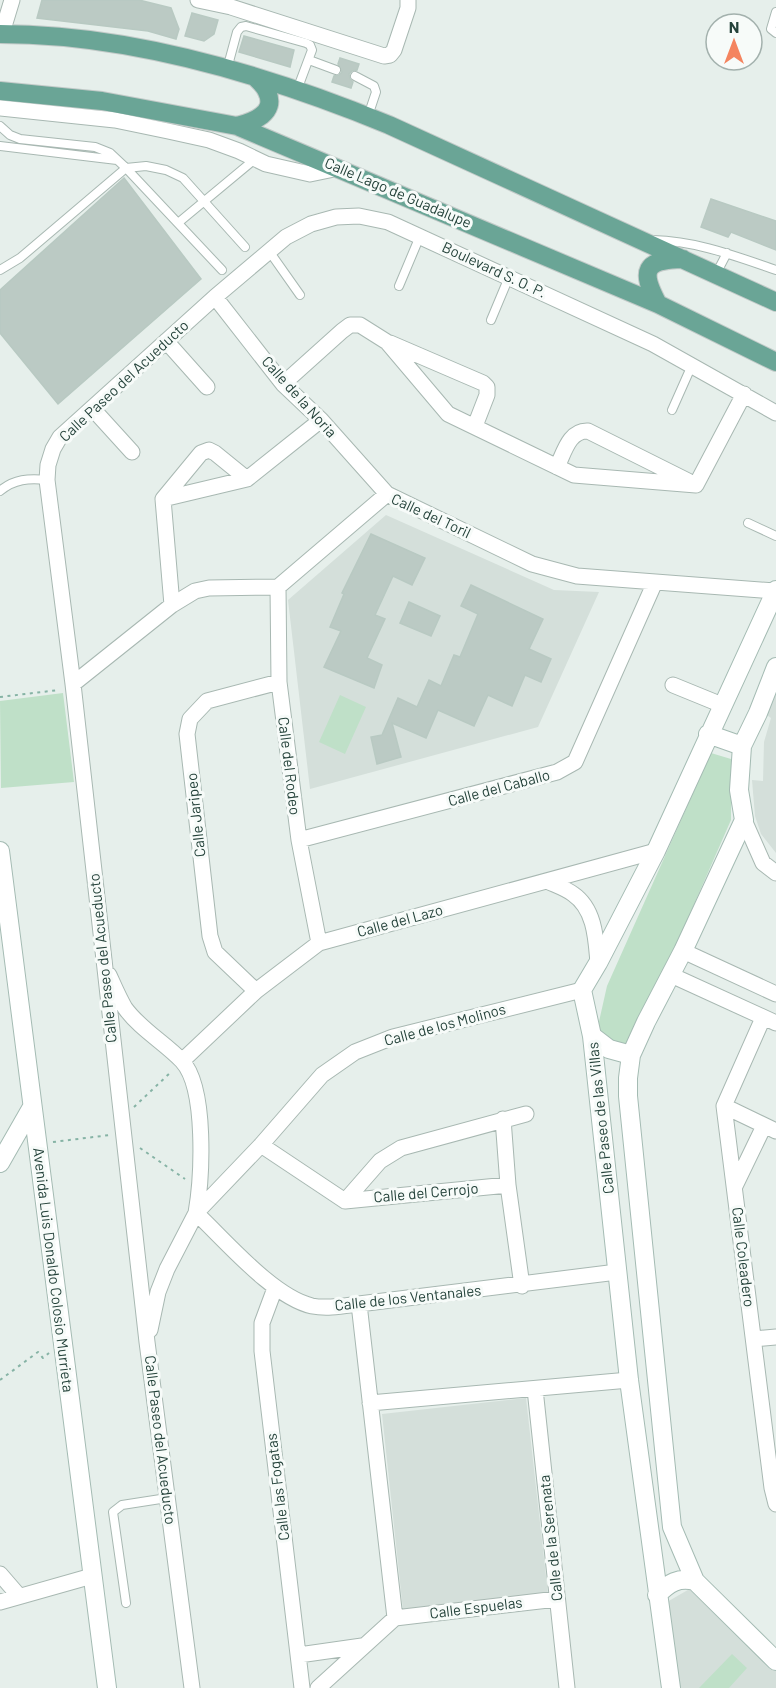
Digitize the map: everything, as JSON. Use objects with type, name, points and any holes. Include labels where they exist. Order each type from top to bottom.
[{"type":"main road","points":[[1,34],[69,36],[146,49],[227,69],[297,90],[368,116],[776,302]]},
{"type":"main road","points":[[237,126],[254,122],[263,116],[267,109],[269,98],[267,90],[255,77]]},
{"type":"main road","name":"Calle Lago de Guadalupe","points":[[0,91],[102,101],[237,126],[658,304],[776,362]]},
{"type":"main road","points":[[658,304],[650,290],[649,268],[655,262],[685,259]]},
{"type":"street","points":[[1,34],[12,0]]},
{"type":"street","points":[[204,1],[234,3],[384,56],[390,55],[394,50],[408,1]]},
{"type":"street","points":[[0,108],[115,120],[208,140],[266,164],[310,174],[339,168]]},
{"type":"street","name":"Boulevard S. O. P.","points":[[215,297],[286,237],[311,224],[336,217],[359,216],[388,222],[653,344],[776,413]]},
{"type":"street","name":"Calle Paseo del Acueducto","points":[[192,1688],[147,1342],[149,1303],[104,967],[73,684],[47,480],[48,465],[60,437],[215,297]]},
{"type":"street","name":"Calle de la Noria","points":[[215,297],[283,384],[321,420],[387,494]]},
{"type":"street","points":[[283,384],[350,325],[360,325],[387,342],[483,383],[487,387],[487,395],[475,426]]},
{"type":"street","points":[[166,341],[207,387]]},
{"type":"street","points":[[387,342],[448,414],[574,475],[696,485]]},
{"type":"street","points":[[696,485],[744,394]]},
{"type":"street","points":[[92,408],[132,452]]},
{"type":"street","points":[[164,499],[247,479],[321,420]]},
{"type":"street","points":[[557,467],[572,436],[580,431],[588,431],[696,485]]},
{"type":"street","points":[[172,605],[164,499],[201,453],[208,450],[247,479]]},
{"type":"street","name":"Calle del Toril","points":[[278,587],[387,494],[532,564],[577,576],[776,590]]},
{"type":"street","name":"Calle del Caballo","points":[[299,840],[557,772],[575,762],[655,582]]},
{"type":"street","points":[[73,684],[172,605],[195,591],[209,588],[278,587]]},
{"type":"street","name":"Calle del Rodeo","points":[[278,587],[279,682],[299,840],[318,943]]},
{"type":"street","points":[[582,990],[656,851],[776,590]]},
{"type":"street","points":[[776,667],[742,746],[739,790],[744,820],[763,863],[776,873]]},
{"type":"street","name":"Calle Jaripeo","points":[[256,991],[215,952],[210,936],[187,734],[190,719],[207,702],[279,682]]},
{"type":"street","points":[[673,685],[722,705]]},
{"type":"street","points":[[708,734],[742,746]]},
{"type":"street","name":"Calle Paseo de las Villas","points":[[744,820],[631,1055],[628,1096],[672,1527],[695,1581],[776,1661]]},
{"type":"street","name":"Avenida Luis Donaldo Colosio Murrieta","points":[[0,851],[107,1688]]},
{"type":"street","name":"Calle del Lazo","points":[[182,1061],[256,991],[318,943],[656,851]]},
{"type":"street","points":[[547,881],[574,894],[587,909],[596,934],[598,963]]},
{"type":"street","points":[[683,951],[776,994]]},
{"type":"street","name":"Calle de los Molinos","points":[[104,967],[126,1008],[182,1061],[192,1079],[198,1110],[201,1164],[196,1213]]},
{"type":"street","points":[[671,975],[770,1021],[724,1106],[770,1129],[735,1186]]},
{"type":"street","name":"Calle de los Molinos","points":[[149,1303],[158,1292],[176,1249],[196,1213],[261,1145],[322,1075],[355,1052],[393,1037],[582,990]]},
{"type":"street","name":"Calle Paseo de las Villas","points":[[582,990],[592,1036],[629,1380],[657,1595],[672,1688]]},
{"type":"street","points":[[592,1036],[609,1049],[631,1055]]},
{"type":"street","name":"Calle Coleadero","points":[[724,1106],[772,1488],[776,1504]]},
{"type":"street","points":[[2,1160],[32,1107]]},
{"type":"street","name":"Calle del Cerrojo","points":[[345,1201],[380,1161],[401,1148],[526,1114]]},
{"type":"street","points":[[502,1119],[508,1185],[522,1286]]},
{"type":"street","points":[[261,1145],[345,1201]]},
{"type":"street","name":"Calle del Cerrojo","points":[[345,1201],[508,1185]]},
{"type":"street","name":"Calle de los Ventanales","points":[[196,1213],[274,1288],[298,1302],[315,1306],[330,1308],[522,1286],[617,1272]]},
{"type":"street","name":"Calle las Fogatas","points":[[274,1288],[262,1323],[262,1351],[302,1688]]},
{"type":"street","points":[[318,1688],[395,1618],[359,1304]]},
{"type":"street","points":[[754,1339],[776,1337]]},
{"type":"street","points":[[370,1403],[629,1380]]},
{"type":"street","name":"Calle de la Serenata","points":[[535,1389],[567,1688]]},
{"type":"street","points":[[0,1574],[19,1596]]},
{"type":"street","points":[[0,1602],[92,1576]]},
{"type":"street","points":[[657,1595],[675,1580],[695,1581]]},
{"type":"street","name":"Calle Espuelas","points":[[395,1618],[557,1599]]},
{"type":"street","points":[[299,1655],[362,1646]]},
{"type":"lane","points":[[776,12],[771,29],[776,33]]},
{"type":"lane","points":[[227,69],[237,32],[241,27],[306,43],[312,50],[297,90]]},
{"type":"lane","points":[[309,60],[336,70]]},
{"type":"lane","points":[[355,76],[374,86],[376,92],[368,116]]},
{"type":"lane","points":[[0,126],[10,135],[20,139],[95,147],[110,153],[222,270]]},
{"type":"lane","points":[[0,146],[117,160]]},
{"type":"lane","points":[[178,223],[256,158]]},
{"type":"lane","points":[[0,270],[20,258],[126,168],[146,166],[166,170],[183,178],[245,247]]},
{"type":"lane","points":[[399,286],[420,236]]},
{"type":"lane","points":[[642,240],[677,240],[727,253],[776,270]]},
{"type":"lane","points":[[269,252],[300,295]]},
{"type":"lane","points":[[716,274],[727,253]]},
{"type":"lane","points":[[491,320],[509,277]]},
{"type":"lane","points":[[672,410],[692,365]]},
{"type":"lane","points":[[0,491],[8,484],[20,480],[47,480]]},
{"type":"lane","points":[[748,523],[776,536]]},
{"type":"lane","points":[[126,1603],[113,1512],[122,1505],[167,1498]]},
{"type":"path","points":[[0,698],[64,689],[73,684]]},
{"type":"path","points":[[136,1145],[174,1172]]},
{"type":"path","points":[[0,1380],[38,1352],[43,1358],[62,1344]]},
{"type":"shaded area","points":[[386,515],[554,590],[599,592],[538,727],[310,789],[288,600]]},
{"type":"shaded area","points":[[776,687],[776,853],[761,834],[755,816],[752,780],[763,781],[764,742],[771,718],[767,715]]},
{"type":"shaded area","points":[[526,1398],[548,1594],[403,1610],[382,1414]]},
{"type":"shaded area","points":[[693,1587],[776,1671],[776,1688],[679,1688],[667,1602]]},
{"type":"green space","points":[[63,693],[74,782],[1,788],[0,701]]},
{"type":"green space","points":[[340,695],[366,707],[345,754],[319,742]]},
{"type":"green space","points":[[711,753],[731,759],[731,820],[681,934],[626,1047],[603,1039],[598,1026],[607,986]]},
{"type":"green space","points":[[732,1654],[747,1668],[729,1688],[699,1688]]},
{"type":"building","points":[[42,0],[139,0],[171,8],[179,29],[176,39],[148,31],[37,18]]},
{"type":"building","points":[[192,13],[218,20],[214,34],[204,41],[185,36]]},
{"type":"building","points":[[244,36],[294,50],[290,67],[239,52]]},
{"type":"building","points":[[340,58],[359,64],[357,70],[349,74],[353,82],[351,88],[332,82],[334,76],[342,72],[338,64]]},
{"type":"building","points":[[124,178],[201,279],[58,404],[0,333],[0,290]]},
{"type":"building","points":[[711,199],[776,221],[776,250],[731,232],[728,237],[701,227]]},
{"type":"building","points":[[371,534],[425,558],[412,585],[393,576],[375,615],[385,619],[367,658],[382,665],[374,688],[324,667],[341,631],[330,627],[344,594],[342,593]]},
{"type":"building","points":[[471,585],[543,619],[529,649],[551,659],[541,682],[525,675],[512,706],[488,695],[474,726],[438,710],[426,738],[392,723],[401,757],[377,764],[371,737],[382,735],[398,698],[417,707],[429,680],[441,686],[454,655],[460,657],[478,614],[461,606]]},
{"type":"building","points":[[409,602],[440,616],[431,636],[400,623]]}]
